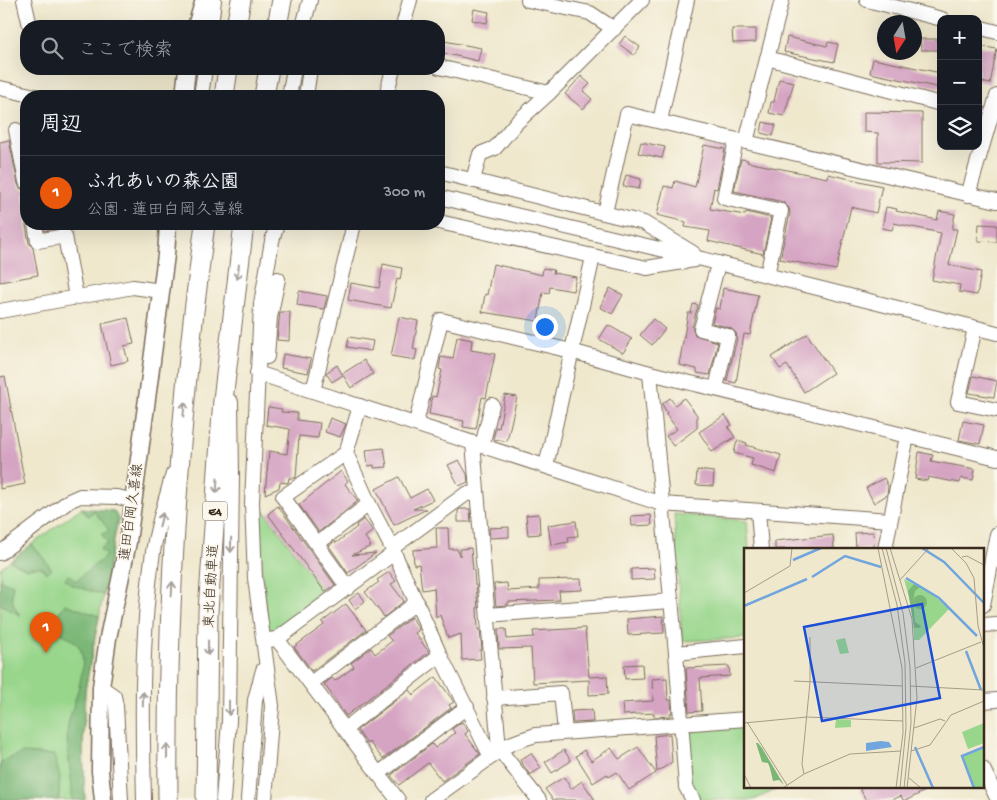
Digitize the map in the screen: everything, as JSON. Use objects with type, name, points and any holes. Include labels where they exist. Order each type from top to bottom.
[{"type":"highway","points":[[237,20],[241,0]]},
{"type":"highway","points":[[278,20],[282,0]]},
{"type":"highway","points":[[225,90],[227,75]]},
{"type":"highway","points":[[265,90],[268,75]]},
{"type":"highway","points":[[168,800],[170,639],[180,443],[203,230]]},
{"type":"highway","name":"東北自動車道","points":[[206,800],[208,611],[223,400],[243,230]]},
{"type":"main road","points":[[198,20],[204,0]]},
{"type":"main road","points":[[185,90],[186,75]]},
{"type":"main road","name":"蓮田白岡久喜線","points":[[103,800],[100,771],[101,687],[108,638],[128,542],[167,230]]},
{"type":"street","points":[[24,0],[29,20]]},
{"type":"street","points":[[212,20],[214,0]]},
{"type":"street","points":[[305,20],[312,0]]},
{"type":"street","points":[[312,0],[314,20]]},
{"type":"street","points":[[405,20],[410,0]]},
{"type":"street","points":[[528,0],[590,13],[614,28]]},
{"type":"street","points":[[473,180],[480,154],[495,148],[516,124],[642,0]]},
{"type":"street","points":[[660,121],[687,0]]},
{"type":"street","points":[[767,275],[781,211],[724,198],[767,58],[782,0]]},
{"type":"street","points":[[867,0],[893,3],[937,17]]},
{"type":"street","points":[[982,29],[997,32]]},
{"type":"street","points":[[767,58],[937,103]]},
{"type":"street","points":[[445,69],[549,93]]},
{"type":"street","points":[[201,90],[204,75]]},
{"type":"street","points":[[290,90],[293,75]]},
{"type":"street","points":[[307,90],[309,75]]},
{"type":"street","points":[[388,90],[391,75]]},
{"type":"street","points":[[0,88],[20,93]]},
{"type":"street","points":[[968,195],[984,116],[997,96]]},
{"type":"street","points":[[605,213],[627,114],[997,202]]},
{"type":"street","points":[[16,130],[20,151]]},
{"type":"street","points":[[445,173],[644,224],[702,259]]},
{"type":"street","points":[[445,198],[702,259],[997,333]]},
{"type":"street","points":[[445,223],[647,268],[702,259]]},
{"type":"street","points":[[36,230],[38,241],[65,236],[76,297]]},
{"type":"street","points":[[262,375],[261,304],[275,230]]},
{"type":"street","points":[[313,391],[353,230]]},
{"type":"street","points":[[546,466],[593,257]]},
{"type":"street","points":[[716,388],[728,336],[701,329],[718,264]]},
{"type":"street","points":[[265,800],[272,706],[255,578],[252,503],[262,375],[270,317],[278,279]]},
{"type":"street","points":[[0,312],[133,287],[161,291]]},
{"type":"street","points":[[416,423],[441,320],[997,458]]},
{"type":"street","points":[[975,328],[958,402],[997,410]]},
{"type":"street","points":[[223,800],[229,721],[232,476],[230,339]]},
{"type":"street","points":[[650,373],[676,653],[686,787],[693,800]]},
{"type":"street","points":[[262,375],[416,423],[662,504],[890,520]]},
{"type":"street","points":[[492,405],[477,444],[476,492],[488,615],[494,698],[495,753]]},
{"type":"street","points":[[348,588],[283,497],[346,453],[360,406]]},
{"type":"street","points":[[885,548],[906,436]]},
{"type":"street","points":[[144,800],[142,719],[144,661],[153,550],[180,443]]},
{"type":"street","points":[[346,453],[466,707],[495,753],[539,800]]},
{"type":"street","points":[[262,641],[277,639],[348,588],[393,550],[466,494],[476,492]]},
{"type":"street","points":[[0,553],[70,501],[80,496],[117,497],[132,500]]},
{"type":"street","points":[[317,544],[369,504]]},
{"type":"street","points":[[758,511],[761,548]]},
{"type":"street","points":[[984,599],[997,534]]},
{"type":"street","points":[[488,615],[670,601]]},
{"type":"street","points":[[312,683],[417,602]]},
{"type":"street","points":[[984,625],[997,624]]},
{"type":"street","points":[[277,639],[312,683],[398,800]]},
{"type":"street","points":[[676,653],[744,646]]},
{"type":"street","points":[[345,729],[440,655]]},
{"type":"street","points":[[248,800],[255,700],[265,662]]},
{"type":"street","points":[[101,687],[114,696],[116,706],[121,800]]},
{"type":"street","points":[[494,698],[561,692],[565,732]]},
{"type":"street","points":[[984,701],[997,700]]},
{"type":"street","points":[[378,774],[466,707]]},
{"type":"street","points":[[431,800],[495,753],[518,740],[536,735],[744,719]]},
{"type":"street","points":[[984,771],[997,798]]},
{"type":"green space","points":[[81,508],[114,511],[118,519],[85,690],[83,745],[85,800],[0,800],[0,568]]},
{"type":"green space","points":[[81,508],[114,511],[118,519],[103,595],[72,585],[65,579],[69,574],[75,581],[106,556],[100,549],[108,543],[102,535],[109,530],[94,511],[88,516]]},
{"type":"green space","points":[[263,509],[327,597],[274,636],[269,635],[262,574],[258,512]]},
{"type":"green space","points":[[674,514],[747,521],[749,548],[744,548],[744,638],[682,641]]},
{"type":"green space","points":[[32,544],[52,569],[46,573],[41,567],[27,569],[10,561]]},
{"type":"green space","points":[[0,580],[13,585],[13,601],[20,615],[0,604]]},
{"type":"green space","points":[[65,604],[99,616],[85,690],[83,745],[85,800],[72,800],[67,735],[70,717],[80,684],[83,661],[81,652],[77,644],[69,637],[40,623],[54,616]]},
{"type":"green space","points":[[743,725],[744,788],[774,788],[775,790],[754,800],[698,800],[690,787],[684,733],[689,728]]},
{"type":"green space","points":[[22,753],[54,755],[60,777],[59,800],[0,800],[0,764]]},
{"type":"building","points":[[474,9],[489,12],[487,23],[472,20]]},
{"type":"building","points":[[732,29],[756,29],[756,42],[733,43]]},
{"type":"building","points":[[625,36],[640,47],[634,55],[619,44]]},
{"type":"building","points":[[787,37],[827,46],[828,42],[838,44],[834,62],[784,52]]},
{"type":"building","points":[[922,39],[937,39],[937,50],[922,50]]},
{"type":"building","points":[[445,41],[481,48],[478,61],[445,53]]},
{"type":"building","points":[[982,47],[997,49],[990,84],[982,82]]},
{"type":"building","points":[[873,59],[937,72],[937,87],[870,73]]},
{"type":"building","points":[[581,76],[590,84],[583,91],[592,99],[583,109],[565,94]]},
{"type":"building","points":[[779,79],[794,82],[784,116],[769,113],[771,102],[774,102]]},
{"type":"building","points":[[864,112],[922,113],[922,163],[878,162],[878,133],[864,132]]},
{"type":"building","points":[[763,122],[776,125],[773,136],[761,133]]},
{"type":"building","points":[[9,140],[20,188],[20,230],[27,230],[29,243],[33,248],[38,275],[0,282],[0,142]]},
{"type":"building","points":[[641,142],[665,147],[662,158],[638,153]]},
{"type":"building","points":[[704,145],[725,149],[717,189],[714,188],[710,209],[745,215],[746,212],[771,218],[763,254],[708,241],[710,231],[685,227],[686,222],[657,215],[664,186],[673,188],[675,181],[695,187]]},
{"type":"building","points":[[741,159],[748,160],[747,162],[827,178],[828,174],[882,186],[876,213],[851,207],[836,270],[780,259],[790,213],[789,208],[783,202],[734,191]]},
{"type":"building","points":[[626,175],[641,179],[639,189],[623,186]]},
{"type":"building","points":[[886,207],[937,220],[939,211],[955,214],[952,229],[957,229],[949,265],[981,272],[977,295],[959,292],[960,285],[932,280],[941,233],[894,223],[892,230],[882,228]]},
{"type":"building","points":[[979,224],[997,225],[997,242],[978,241]]},
{"type":"building","points":[[383,264],[402,268],[400,280],[397,279],[391,308],[348,300],[351,283],[379,288]]},
{"type":"building","points":[[493,264],[542,275],[543,268],[554,270],[553,273],[576,277],[573,291],[550,287],[549,293],[543,292],[538,321],[482,312]]},
{"type":"building","points":[[610,288],[623,295],[612,314],[600,307]]},
{"type":"building","points":[[723,288],[758,295],[750,335],[744,334],[736,383],[727,381],[737,338],[736,333],[730,328],[712,323],[716,308],[720,309]]},
{"type":"building","points":[[299,291],[327,296],[324,309],[297,305]]},
{"type":"building","points":[[693,304],[698,305],[692,327],[695,335],[718,342],[710,375],[697,373],[697,369],[679,365],[688,313],[691,313]]},
{"type":"building","points":[[280,312],[290,312],[289,341],[277,340]]},
{"type":"building","points":[[399,317],[418,321],[413,349],[417,350],[415,360],[391,356]]},
{"type":"building","points":[[128,318],[134,344],[124,346],[128,361],[111,365],[102,324]]},
{"type":"building","points":[[653,319],[665,329],[652,345],[640,335]]},
{"type":"building","points":[[608,325],[632,339],[623,353],[599,339]]},
{"type":"building","points":[[807,334],[833,373],[804,392],[787,365],[780,369],[772,357]]},
{"type":"building","points":[[349,337],[373,341],[371,351],[347,347]]},
{"type":"building","points":[[457,337],[472,340],[471,350],[495,354],[486,398],[482,397],[476,429],[463,427],[464,421],[429,414],[432,396],[436,397],[442,370],[439,369],[441,357],[453,359]]},
{"type":"building","points":[[283,354],[311,359],[308,373],[281,368]]},
{"type":"building","points":[[364,360],[373,374],[351,388],[343,375],[332,382],[326,373],[337,365],[342,374]]},
{"type":"building","points":[[5,376],[25,484],[0,489],[0,377]]},
{"type":"building","points":[[973,376],[997,381],[994,397],[969,393]]},
{"type":"building","points":[[505,395],[517,397],[507,441],[493,439],[496,427],[499,428]]},
{"type":"building","points":[[670,398],[675,405],[684,398],[697,415],[697,428],[673,446],[666,436],[677,429],[666,414],[662,404]]},
{"type":"building","points":[[268,407],[282,409],[281,412],[297,413],[297,420],[320,423],[318,438],[299,436],[296,478],[289,478],[288,483],[280,482],[279,488],[265,494],[269,451],[287,454],[290,429],[266,425]]},
{"type":"building","points":[[725,415],[732,425],[728,427],[735,437],[712,452],[699,432]]},
{"type":"building","points":[[330,418],[346,424],[340,437],[325,432]]},
{"type":"building","points":[[963,421],[984,425],[980,444],[959,440]]},
{"type":"building","points":[[737,441],[781,455],[776,473],[751,465],[753,458],[734,453]]},
{"type":"building","points":[[384,448],[387,467],[374,468],[374,465],[368,466],[366,450]]},
{"type":"building","points":[[919,452],[933,455],[931,461],[975,469],[973,480],[961,478],[960,483],[928,477],[927,481],[915,479]]},
{"type":"building","points":[[459,460],[467,474],[468,482],[459,486],[448,465]]},
{"type":"building","points":[[697,470],[714,472],[713,486],[696,485]]},
{"type":"building","points":[[341,471],[348,481],[345,484],[358,501],[319,532],[299,505]]},
{"type":"building","points":[[399,477],[410,498],[427,489],[433,500],[413,509],[427,509],[394,525],[376,489]]},
{"type":"building","points":[[884,478],[888,486],[887,495],[874,503],[866,488]]},
{"type":"building","points":[[278,506],[335,585],[325,592],[268,514]]},
{"type":"building","points":[[460,509],[470,509],[471,522],[458,522],[458,511]]},
{"type":"building","points":[[539,514],[540,534],[528,535],[526,515]]},
{"type":"building","points":[[651,515],[652,525],[632,526],[631,516]]},
{"type":"building","points":[[364,519],[373,531],[365,537],[371,546],[352,555],[376,553],[348,573],[329,546],[357,527],[356,525]]},
{"type":"building","points":[[576,521],[578,536],[568,537],[569,542],[551,545],[548,525]]},
{"type":"building","points":[[509,527],[509,537],[490,538],[489,528]]},
{"type":"building","points":[[436,528],[448,528],[449,549],[457,549],[460,556],[460,549],[471,548],[478,608],[478,630],[480,630],[482,650],[480,650],[481,659],[462,660],[461,634],[448,638],[440,615],[436,618],[434,588],[422,590],[419,564],[414,565],[413,550],[437,548]]},
{"type":"building","points":[[873,532],[874,548],[856,548],[855,533]]},
{"type":"building","points":[[833,535],[834,548],[775,548],[775,541]]},
{"type":"building","points":[[654,568],[655,579],[631,580],[631,569]]},
{"type":"building","points":[[389,572],[396,581],[391,584],[404,601],[384,617],[365,592],[379,582],[377,580]]},
{"type":"building","points":[[581,579],[582,590],[559,591],[560,600],[508,602],[508,605],[496,606],[494,584],[507,583],[508,591],[539,589],[539,580]]},
{"type":"building","points":[[359,593],[365,601],[355,609],[349,600]]},
{"type":"building","points":[[346,604],[366,630],[312,671],[294,647],[324,625],[322,622]]},
{"type":"building","points":[[663,616],[664,633],[628,635],[627,619]]},
{"type":"building","points":[[412,617],[419,630],[415,633],[429,652],[346,716],[324,684],[332,678],[335,681],[354,667],[351,663],[371,648],[375,654],[392,641],[387,636]]},
{"type":"building","points":[[585,628],[589,677],[607,676],[608,694],[589,695],[589,680],[533,683],[531,648],[499,649],[498,629],[506,629],[507,639],[534,637],[533,631]]},
{"type":"building","points":[[642,664],[643,678],[625,679],[624,665]]},
{"type":"building","points":[[729,666],[730,676],[700,678],[702,711],[689,712],[686,668]]},
{"type":"building","points":[[436,677],[454,702],[449,705],[451,708],[383,759],[369,742],[367,744],[357,730],[409,690],[413,695]]},
{"type":"building","points":[[667,678],[668,700],[671,700],[672,713],[670,713],[670,716],[654,717],[654,713],[623,715],[622,703],[653,701],[652,679]]},
{"type":"building","points":[[592,710],[593,722],[573,723],[572,711]]},
{"type":"building","points":[[462,722],[468,731],[465,734],[480,754],[442,781],[428,763],[399,785],[391,776],[432,744],[435,748],[455,733],[452,729]]},
{"type":"building","points":[[670,734],[672,762],[657,772],[654,736]]},
{"type":"building","points":[[638,747],[656,773],[629,790],[617,772],[609,777],[607,774],[593,783],[576,756],[584,750],[591,761],[611,748],[619,759]]},
{"type":"building","points":[[564,750],[571,761],[552,773],[545,762]]},
{"type":"building","points":[[531,753],[541,768],[530,775],[520,760]]},
{"type":"building","points":[[564,777],[571,789],[582,781],[595,800],[553,800],[545,789]]},
{"type":"building","points":[[931,788],[907,800],[903,800],[901,796],[892,800],[866,800],[860,789]]},
{"type":"place","name":"ふれあいの森公園","points":[[46,653]]}]
